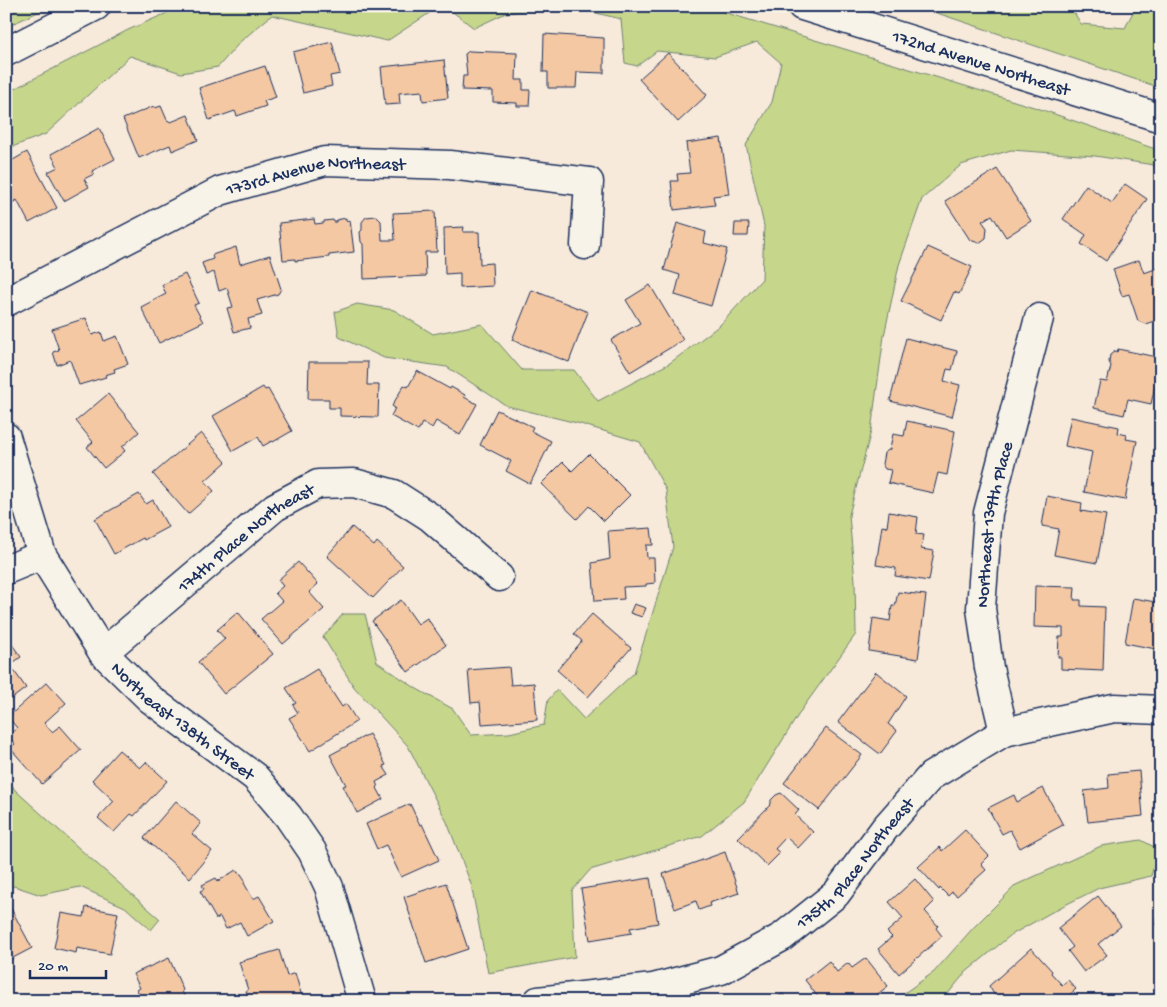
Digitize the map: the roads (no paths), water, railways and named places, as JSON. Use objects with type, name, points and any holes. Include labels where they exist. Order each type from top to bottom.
[{"type":"street","points":[[6,52],[96,6]]},
{"type":"street","name":"172nd Avenue Northeast","points":[[802,6],[860,14],[1161,118]]},
{"type":"street","name":"173rd Avenue Northeast","points":[[6,302],[220,191],[325,161],[450,165],[589,182],[585,245]]},
{"type":"street","name":"Northeast 139th Place","points":[[1004,732],[989,668],[981,608],[988,513],[1038,318]]},
{"type":"street","name":"Northeast 138th Street","points":[[6,437],[42,555],[102,653],[149,698],[254,777],[288,816],[312,851],[329,887],[362,1001]]},
{"type":"street","name":"174th Place Northeast","points":[[102,653],[275,507],[318,484],[354,483],[394,494],[430,517],[499,578]]},
{"type":"street","points":[[6,570],[42,555]]},
{"type":"street","name":"175th Place Northeast","points":[[538,1001],[654,988],[721,970],[782,937],[836,894],[885,828],[931,776],[1004,732],[1114,708],[1161,710]]}]
